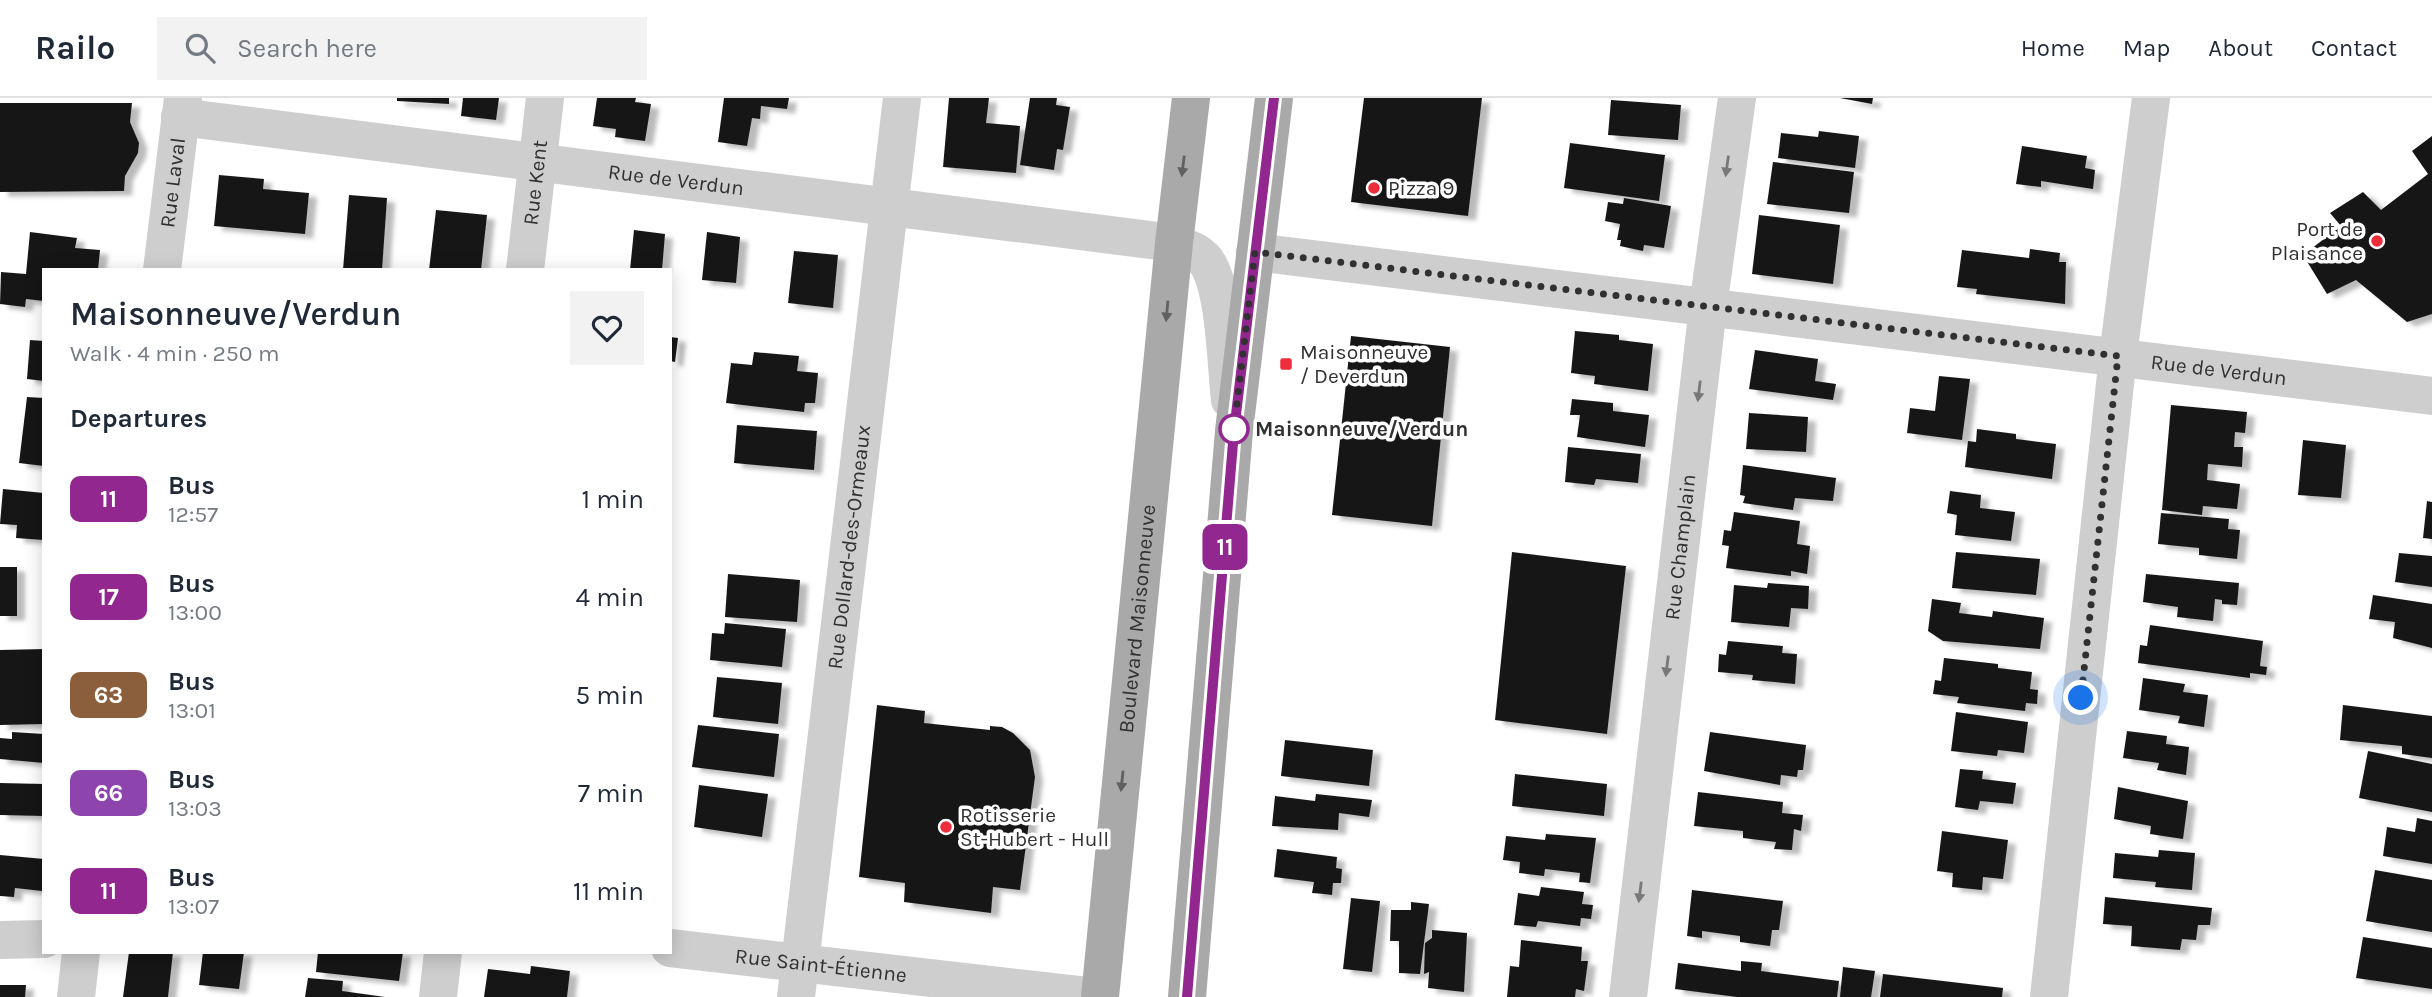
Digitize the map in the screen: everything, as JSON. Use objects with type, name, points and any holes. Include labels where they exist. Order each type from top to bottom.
[{"type":"main road","name":"Boulevard Maisonneuve","points":[[1098,997],[1191,98]]},
{"type":"main road","points":[[1187,997],[1234,431],[1274,98]]},
{"type":"street","name":"Rue Kent","points":[[525,268],[545,98]]},
{"type":"street","name":"Rue Dollard-des-Ormeaux","points":[[798,980],[902,98]]},
{"type":"street","name":"Rue Champlain","points":[[1628,997],[1708,307],[1737,98]]},
{"type":"street","points":[[2049,997],[2118,356],[2151,98]]},
{"type":"street","name":"Rue de Verdun","points":[[182,107],[538,162],[1174,243]]},
{"type":"street","name":"Rue Laval","points":[[162,268],[182,107]]},
{"type":"street","points":[[1174,243],[1200,254],[1209,265],[1215,282],[1234,431]]},
{"type":"street","name":"Rue de Verdun","points":[[1255,252],[2432,396]]},
{"type":"street","points":[[0,940],[42,939]]},
{"type":"street","name":"Rue Saint-Étienne","points":[[672,948],[798,980],[1098,997]]},
{"type":"street","points":[[76,997],[81,954]]},
{"type":"street","points":[[438,997],[443,954]]},
{"type":"building","points":[[397,98],[449,98],[449,104],[397,101]]},
{"type":"building","points":[[463,98],[499,98],[496,120],[461,116]]},
{"type":"building","points":[[597,98],[636,98],[635,102],[651,104],[645,141],[615,137],[616,129],[593,126]]},
{"type":"building","points":[[724,98],[789,98],[787,109],[761,106],[760,119],[752,118],[747,146],[718,142]]},
{"type":"building","points":[[949,98],[989,98],[986,123],[1020,126],[1016,173],[943,167]]},
{"type":"building","points":[[1030,98],[1057,98],[1056,105],[1070,107],[1063,150],[1057,149],[1054,170],[1020,165]]},
{"type":"building","points":[[1364,98],[1482,98],[1468,216],[1351,202]]},
{"type":"building","points":[[1840,98],[1873,98],[1872,104]]},
{"type":"building","points":[[1611,100],[1681,105],[1678,140],[1608,135]]},
{"type":"building","points":[[0,103],[132,103],[130,122],[139,143],[138,153],[125,176],[124,191],[0,192]]},
{"type":"building","points":[[1819,131],[1859,136],[1855,168],[1778,158],[1781,133],[1818,137]]},
{"type":"building","name":"Port de Plaisance","points":[[2432,136],[2432,314],[2407,322],[2356,280],[2327,294],[2303,255],[2341,226],[2330,213],[2363,192],[2381,210],[2428,174],[2412,151]]},
{"type":"building","points":[[1570,143],[1665,155],[1659,201],[1564,188]]},
{"type":"building","points":[[2022,146],[2087,156],[2085,168],[2095,170],[2093,189],[2041,181],[2041,187],[2016,184]]},
{"type":"building","points":[[1773,162],[1854,172],[1849,213],[1767,204]]},
{"type":"building","points":[[219,175],[264,179],[263,189],[309,193],[305,234],[214,226]]},
{"type":"building","points":[[349,195],[387,198],[382,268],[343,268]]},
{"type":"building","points":[[1624,198],[1671,206],[1664,248],[1644,245],[1643,251],[1620,246],[1621,240],[1617,240],[1620,224],[1605,221],[1608,202],[1623,204]]},
{"type":"building","points":[[436,210],[487,215],[481,268],[429,268]]},
{"type":"building","points":[[1759,215],[1840,225],[1833,284],[1752,274]]},
{"type":"building","points":[[634,230],[665,234],[662,268],[630,268]]},
{"type":"building","points":[[30,232],[77,238],[75,248],[100,250],[98,268],[42,268],[42,301],[26,299],[25,307],[0,304],[1,272],[26,274]]},
{"type":"building","points":[[707,232],[740,237],[736,283],[702,280]]},
{"type":"building","points":[[2030,249],[2060,253],[2059,262],[2066,262],[2065,304],[1976,294],[1977,289],[1957,287],[1962,250],[2029,258]]},
{"type":"building","points":[[794,251],[838,255],[833,308],[788,303]]},
{"type":"building","points":[[1575,331],[1619,335],[1619,340],[1653,344],[1648,391],[1594,384],[1595,376],[1571,373]]},
{"type":"building","points":[[1351,336],[1450,347],[1432,526],[1332,515]]},
{"type":"building","points":[[672,337],[678,338],[675,362],[672,361]]},
{"type":"building","points":[[30,340],[42,341],[42,381],[27,379]]},
{"type":"building","points":[[1755,350],[1818,359],[1815,381],[1836,384],[1833,400],[1749,389]]},
{"type":"building","points":[[754,352],[799,356],[797,371],[818,373],[815,403],[805,403],[804,412],[726,403],[731,363],[752,365]]},
{"type":"building","points":[[1939,376],[1970,379],[1962,440],[1907,433],[1910,408],[1935,411]]},
{"type":"building","points":[[27,397],[42,398],[42,466],[19,463]]},
{"type":"building","points":[[1572,399],[1613,403],[1613,411],[1649,415],[1645,447],[1577,437],[1580,415],[1570,415]]},
{"type":"building","points":[[2171,405],[2247,412],[2245,433],[2235,432],[2234,447],[2243,447],[2242,467],[2208,464],[2207,480],[2240,484],[2237,509],[2203,506],[2202,515],[2162,510]]},
{"type":"building","points":[[1749,413],[1808,417],[1806,452],[1746,449]]},
{"type":"building","points":[[737,425],[817,431],[814,470],[734,463]]},
{"type":"building","points":[[1977,429],[2016,434],[2016,439],[2056,444],[2052,479],[1965,467],[1968,441],[1976,442]]},
{"type":"building","points":[[2303,440],[2346,445],[2341,498],[2298,495]]},
{"type":"building","points":[[1568,447],[1641,454],[1638,483],[1596,479],[1594,485],[1565,482]]},
{"type":"building","points":[[1743,465],[1836,478],[1833,501],[1795,498],[1793,510],[1743,503],[1745,496],[1740,495]]},
{"type":"building","points":[[3,489],[42,493],[42,540],[16,538],[17,525],[0,524]]},
{"type":"building","points":[[1950,491],[1981,495],[1980,508],[2015,512],[2011,541],[1955,535],[1957,515],[1947,513]]},
{"type":"building","points":[[2427,501],[2432,502],[2432,539],[2423,538]]},
{"type":"building","points":[[1734,512],[1800,521],[1797,544],[1810,546],[1807,574],[1791,571],[1791,576],[1726,568],[1729,546],[1722,545],[1724,530],[1731,531]]},
{"type":"building","points":[[2161,513],[2229,519],[2228,529],[2240,530],[2237,559],[2199,555],[2199,548],[2158,544]]},
{"type":"building","points":[[1512,552],[1626,566],[1607,734],[1495,720]]},
{"type":"building","points":[[1956,552],[2040,559],[2036,595],[1952,588]]},
{"type":"building","points":[[2399,553],[2432,556],[2432,587],[2395,582]]},
{"type":"building","points":[[0,567],[17,567],[17,616],[0,616]]},
{"type":"building","points":[[728,574],[800,580],[797,622],[725,617]]},
{"type":"building","points":[[2146,574],[2239,583],[2237,605],[2222,604],[2222,600],[2215,599],[2213,621],[2177,617],[2178,607],[2143,602]]},
{"type":"building","points":[[1768,583],[1809,586],[1808,609],[1791,608],[1789,627],[1731,622],[1734,585],[1767,588]]},
{"type":"building","points":[[2373,595],[2432,604],[2432,648],[2393,638],[2395,622],[2369,619]]},
{"type":"building","points":[[1932,599],[1961,603],[1959,613],[1992,617],[1993,611],[2044,618],[2040,649],[1943,641],[1928,631]]},
{"type":"building","points":[[725,623],[786,629],[782,667],[710,660],[712,633],[724,634]]},
{"type":"building","points":[[2150,625],[2263,641],[2260,666],[2267,667],[2266,675],[2250,673],[2250,678],[2138,663],[2140,645],[2147,646]]},
{"type":"building","points":[[1728,641],[1783,646],[1782,653],[1797,654],[1795,684],[1752,680],[1753,675],[1718,672],[1719,654],[1726,655]]},
{"type":"building","points":[[42,649],[42,724],[0,725],[0,650]]},
{"type":"building","points":[[1944,658],[1998,664],[1998,668],[2032,672],[2030,689],[2038,690],[2037,704],[2026,703],[2025,711],[1957,703],[1959,697],[1933,694],[1935,680],[1941,681]]},
{"type":"building","points":[[717,677],[782,683],[778,724],[713,717]]},
{"type":"building","points":[[2143,678],[2185,684],[2183,692],[2208,695],[2204,727],[2178,723],[2180,716],[2139,710]]},
{"type":"building","name":"Rotisserie St-Hubert - Hull","points":[[877,705],[925,711],[924,723],[990,730],[990,726],[1002,727],[1013,733],[1030,750],[1035,777],[1020,890],[993,887],[991,913],[904,902],[905,883],[859,877]]},
{"type":"building","points":[[2343,705],[2432,716],[2432,758],[2402,754],[2402,746],[2340,740]]},
{"type":"building","points":[[1956,712],[2028,722],[2024,753],[1998,750],[1997,756],[1951,751]]},
{"type":"building","points":[[698,725],[779,734],[774,777],[692,767]]},
{"type":"building","points":[[2127,731],[2167,736],[2166,744],[2189,747],[2186,775],[2157,770],[2159,763],[2123,758]]},
{"type":"building","points":[[12,732],[42,734],[42,763],[0,759],[0,738],[12,739]]},
{"type":"building","points":[[1710,732],[1806,745],[1803,770],[1798,770],[1797,777],[1781,775],[1780,785],[1704,771]]},
{"type":"building","points":[[1285,740],[1373,750],[1369,786],[1281,776]]},
{"type":"building","points":[[2368,751],[2432,764],[2432,812],[2359,798]]},
{"type":"building","points":[[1960,769],[1983,771],[1982,779],[2016,783],[2013,804],[1980,801],[1978,810],[1955,807]]},
{"type":"building","points":[[1515,774],[1607,784],[1604,816],[1512,806]]},
{"type":"building","points":[[0,783],[42,784],[42,816],[0,815]]},
{"type":"building","points":[[699,785],[768,794],[762,837],[694,827]]},
{"type":"building","points":[[2118,787],[2188,801],[2183,839],[2150,834],[2151,826],[2114,819]]},
{"type":"building","points":[[1698,792],[1783,802],[1782,813],[1803,815],[1801,831],[1794,829],[1792,850],[1774,849],[1776,842],[1743,838],[1743,831],[1694,826]]},
{"type":"building","points":[[1316,794],[1372,800],[1369,817],[1339,813],[1338,830],[1272,826],[1275,796],[1315,801]]},
{"type":"building","points":[[2417,818],[2432,821],[2432,864],[2383,856],[2387,827],[2415,832]]},
{"type":"building","points":[[1942,831],[2008,840],[2003,879],[1983,877],[1982,890],[1952,887],[1953,873],[1937,871]]},
{"type":"building","points":[[1546,834],[1596,838],[1590,883],[1579,882],[1580,873],[1545,869],[1544,876],[1519,873],[1520,862],[1503,860],[1506,836],[1545,840]]},
{"type":"building","points":[[1277,849],[1337,857],[1336,868],[1342,869],[1341,883],[1333,883],[1332,895],[1312,893],[1314,882],[1274,877]]},
{"type":"building","points":[[2159,850],[2195,853],[2192,890],[2155,887],[2156,882],[2113,878],[2115,853],[2158,857]]},
{"type":"building","points":[[0,855],[42,859],[42,891],[15,888],[14,897],[0,896]]},
{"type":"building","points":[[2375,870],[2432,880],[2432,932],[2366,921]]},
{"type":"building","points":[[1541,887],[1584,892],[1582,904],[1593,905],[1591,919],[1581,918],[1580,926],[1538,921],[1536,927],[1514,925],[1518,893],[1539,896]]},
{"type":"building","points":[[1692,890],[1783,901],[1779,930],[1772,930],[1770,946],[1740,942],[1740,936],[1702,931],[1702,938],[1687,936]]},
{"type":"building","points":[[2105,897],[2212,908],[2210,925],[2198,925],[2196,940],[2182,939],[2180,950],[2131,946],[2132,926],[2103,924]]},
{"type":"building","points":[[1351,898],[1380,901],[1372,972],[1343,969]]},
{"type":"building","points":[[1411,902],[1429,904],[1420,974],[1399,973],[1399,941],[1390,941],[1391,910],[1411,910]]},
{"type":"building","points":[[1432,930],[1467,933],[1464,992],[1428,988],[1429,972],[1424,974],[1425,943],[1432,938]]},
{"type":"building","points":[[2363,937],[2432,948],[2432,989],[2356,978]]},
{"type":"building","points":[[1521,940],[1582,947],[1581,961],[1588,961],[1584,991],[1576,989],[1575,997],[1507,997],[1510,966],[1519,967]]},
{"type":"building","points":[[129,954],[173,954],[168,997],[123,997]]},
{"type":"building","points":[[203,954],[244,954],[239,989],[199,985]]},
{"type":"building","points":[[318,954],[403,954],[399,981],[316,972]]},
{"type":"building","points":[[1741,961],[1762,963],[1761,971],[1839,981],[1837,997],[1737,997],[1675,989],[1678,963],[1741,971]]},
{"type":"building","points":[[531,966],[570,971],[567,997],[484,997],[488,969],[530,974]]},
{"type":"building","points":[[1843,967],[1875,971],[1871,997],[1840,997]]},
{"type":"building","points":[[1883,974],[2003,988],[2002,997],[1880,997]]},
{"type":"building","points":[[308,978],[343,981],[342,991],[385,997],[305,997]]},
{"type":"building","points":[[0,985],[26,985],[25,997],[0,997]]},
{"type":"bus line","name":"11","points":[[1187,997],[1234,431],[1274,98]]},
{"type":"place","name":"Pizza 9","points":[[1374,188]]},
{"type":"place","name":"Port de Plaisance","points":[[2377,241]]},
{"type":"place","name":"Maisonneuve / Deverdun","points":[[1286,364]]},
{"type":"place","name":"Maisonneuve/Verdun","points":[[1234,429]]},
{"type":"place","name":"Rotisserie St-Hubert - Hull","points":[[946,827]]},
{"type":"route","points":[[1234,429],[1255,252],[2118,356],[2081,698]]}]
